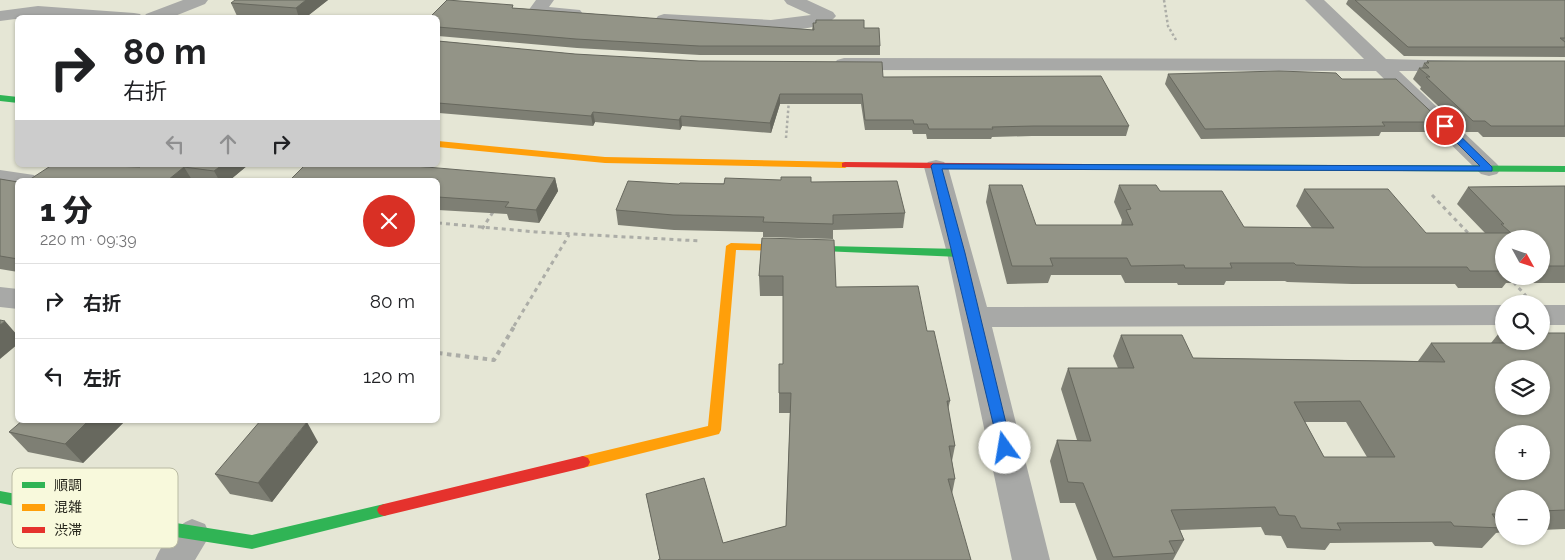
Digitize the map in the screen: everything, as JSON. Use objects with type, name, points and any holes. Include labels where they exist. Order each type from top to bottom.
[{"type":"street","points":[[160,15],[199,0]]},
{"type":"street","points":[[545,0],[537,11],[589,15]]},
{"type":"street","points":[[644,19],[792,25],[814,22],[827,16],[793,0]]},
{"type":"street","points":[[1314,0],[1489,169]]},
{"type":"street","points":[[0,16],[38,11],[93,15]]},
{"type":"street","points":[[791,64],[792,25]]},
{"type":"street","points":[[821,64],[1478,65]]},
{"type":"street","points":[[0,98],[15,100]]},
{"type":"street","points":[[440,144],[605,160],[936,166],[1565,169]]},
{"type":"street","points":[[936,166],[960,253],[1031,560]]},
{"type":"street","points":[[0,177],[15,179]]},
{"type":"street","points":[[183,547],[252,542],[714,430],[731,246],[960,253]]},
{"type":"street","points":[[0,297],[15,299]]},
{"type":"street","points":[[1550,311],[1565,315]]},
{"type":"street","points":[[975,317],[1495,315]]},
{"type":"path","points":[[1164,0],[1168,26],[1190,64]]},
{"type":"path","points":[[786,140],[791,64]]},
{"type":"path","points":[[1432,194],[1478,244]]},
{"type":"path","points":[[482,229],[498,205]]},
{"type":"path","points":[[440,223],[482,229],[569,236],[707,241],[731,246]]},
{"type":"path","points":[[440,353],[494,360],[569,236]]},
{"type":"path","points":[[1516,285],[1524,295]]},
{"type":"building","points":[[235,0],[306,0],[296,8],[231,3]]},
{"type":"building","points":[[447,0],[513,5],[512,8],[814,30],[813,23],[816,23],[816,20],[864,20],[864,28],[879,28],[880,46],[699,46],[576,39],[440,27],[440,15],[432,15]]},
{"type":"building","points":[[1355,0],[1565,0],[1565,38],[1560,38],[1565,42],[1565,47],[1408,47]]},
{"type":"building","points":[[440,41],[575,54],[699,61],[882,62],[883,77],[1101,76],[1129,126],[929,129],[927,124],[914,124],[913,120],[865,120],[862,94],[780,94],[770,123],[681,116],[679,120],[593,112],[591,116],[440,103]]},
{"type":"building","points":[[1427,61],[1565,61],[1565,126],[1491,126],[1485,121],[1473,121],[1426,77],[1430,77],[1419,68],[1429,68],[1424,63],[1429,63]]},
{"type":"building","points":[[1279,71],[1336,73],[1342,79],[1396,79],[1442,122],[1382,122],[1385,126],[1205,129],[1168,74]]},
{"type":"building","points":[[49,167],[184,167],[170,178],[32,178]]},
{"type":"building","points":[[184,167],[219,167],[214,171]]},
{"type":"building","points":[[303,167],[426,167],[555,178],[536,210],[505,207],[509,202],[440,197],[440,178],[292,178]]},
{"type":"building","points":[[781,177],[811,177],[811,182],[897,181],[905,213],[833,215],[833,224],[763,222],[764,217],[673,215],[616,210],[628,181],[724,184],[725,178],[781,180]]},
{"type":"building","points":[[0,179],[15,182],[15,258],[0,256]]},
{"type":"building","points":[[989,185],[1022,185],[1036,225],[1133,225],[1126,210],[1131,209],[1119,185],[1156,185],[1160,191],[1222,191],[1244,227],[1334,228],[1304,189],[1388,189],[1426,233],[1495,233],[1495,271],[1470,271],[1467,267],[1362,267],[1296,265],[1294,263],[1230,263],[1232,268],[1185,268],[1184,265],[1131,266],[1127,258],[1050,258],[1053,266],[1012,266]]},
{"type":"building","points":[[1565,186],[1565,266],[1550,266],[1550,230],[1508,230],[1468,187]]},
{"type":"building","points":[[762,238],[834,240],[836,287],[918,286],[927,331],[934,331],[950,401],[947,401],[955,446],[949,446],[955,479],[948,479],[971,560],[658,560],[660,559],[646,494],[704,478],[723,543],[786,526],[791,393],[779,393],[779,364],[783,364],[783,276],[759,276]]},
{"type":"building","points":[[1550,333],[1565,333],[1565,510],[1550,511],[1550,490],[1495,490],[1495,514],[1492,514],[1495,518],[1495,528],[1454,526],[1451,522],[1337,523],[1341,530],[1301,528],[1295,516],[1279,515],[1275,507],[1171,510],[1184,540],[1169,541],[1175,553],[1113,557],[1083,483],[1068,482],[1057,440],[1091,441],[1068,368],[1134,368],[1121,335],[1182,335],[1193,358],[1445,362],[1431,343],[1495,343],[1495,350],[1550,350]],"holes":[[[1360,401],[1395,457],[1324,457],[1294,402]]]},
{"type":"building","points":[[20,423],[86,423],[65,444],[9,432]]},
{"type":"building","points":[[258,423],[306,423],[258,483],[215,474]]},
{"type":"traffic: fast","points":[[0,98],[15,100]]},
{"type":"traffic: fast","points":[[1086,167],[1565,169]]},
{"type":"traffic: fast","points":[[826,249],[960,253]]},
{"type":"traffic: fast","points":[[0,497],[12,499]]},
{"type":"traffic: fast","points":[[178,530],[252,542],[384,510]]},
{"type":"traffic: slow","points":[[440,144],[605,160],[845,165]]},
{"type":"traffic: slow","points":[[583,462],[714,430],[731,246],[826,249]]},
{"type":"traffic: jam","points":[[845,165],[1086,167]]},
{"type":"traffic: jam","points":[[384,510],[583,462]]},
{"type":"route","points":[[1005,448],[960,253],[936,166],[1489,169],[1445,126]]}]
